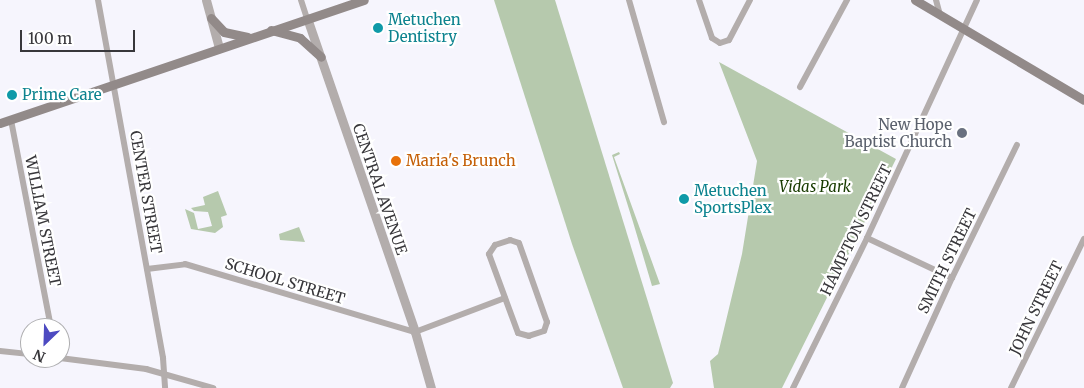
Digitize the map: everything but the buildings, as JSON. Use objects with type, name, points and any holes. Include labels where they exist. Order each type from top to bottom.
[{"type":"main road","points":[[0,124],[271,30],[364,0]]},
{"type":"main road","points":[[915,0],[1084,100]]},
{"type":"main road","points":[[211,18],[224,32],[249,38]]},
{"type":"main road","points":[[271,30],[300,38],[321,58]]},
{"type":"street","name":"CENTER STREET","points":[[98,0],[147,269],[165,388]]},
{"type":"street","points":[[206,0],[219,48]]},
{"type":"street","name":"CENTRAL AVENUE","points":[[301,0],[415,332],[431,388]]},
{"type":"street","points":[[629,0],[664,122]]},
{"type":"street","points":[[699,0],[712,38],[720,43],[726,42],[731,37],[750,0]]},
{"type":"street","points":[[800,87],[847,0]]},
{"type":"street","points":[[936,0],[940,15]]},
{"type":"street","name":"HAMPTON STREET","points":[[793,388],[965,30],[977,0]]},
{"type":"street","name":"WILLIAM STREET","points":[[11,120],[49,318]]},
{"type":"street","name":"SMITH STREET","points":[[902,388],[952,278],[1018,145]]},
{"type":"street","points":[[866,238],[952,278]]},
{"type":"street","name":"JOHN STREET","points":[[1012,388],[1084,239]]},
{"type":"street","points":[[510,240],[519,243],[547,322],[544,332],[528,336],[518,333],[504,298],[489,254],[495,245],[510,240]]},
{"type":"street","name":"SCHOOL STREET","points":[[147,269],[185,264],[415,332]]},
{"type":"street","points":[[415,332],[504,298]]},
{"type":"street","points":[[0,351],[20,353]]},
{"type":"street","points":[[70,359],[164,373],[213,388]]},
{"type":"green space","points":[[494,0],[555,0],[673,383],[670,388],[623,388],[572,244]]},
{"type":"green space","name":"Vidas Park","points":[[719,62],[896,159],[782,388],[714,388],[710,361],[718,354],[742,254],[757,161]]},
{"type":"green space","points":[[619,152],[620,154],[614,157],[660,284],[652,286],[612,155]]},
{"type":"green space","points":[[218,191],[227,215],[221,217],[223,227],[215,233],[191,229],[185,209],[194,213],[198,229],[212,226],[208,212],[194,211],[191,208],[205,205],[203,197]]},
{"type":"green space","points":[[299,227],[305,242],[280,240],[279,234]]},
{"type":"place","name":"Metuchen Dentistry","points":[[378,28]]},
{"type":"place","name":"Prime Care","points":[[12,95]]},
{"type":"place","name":"New Hope Baptist Church","points":[[962,133]]},
{"type":"place","name":"Maria's Brunch","points":[[396,161]]},
{"type":"place","name":"Metuchen SportsPlex","points":[[684,199]]}]
